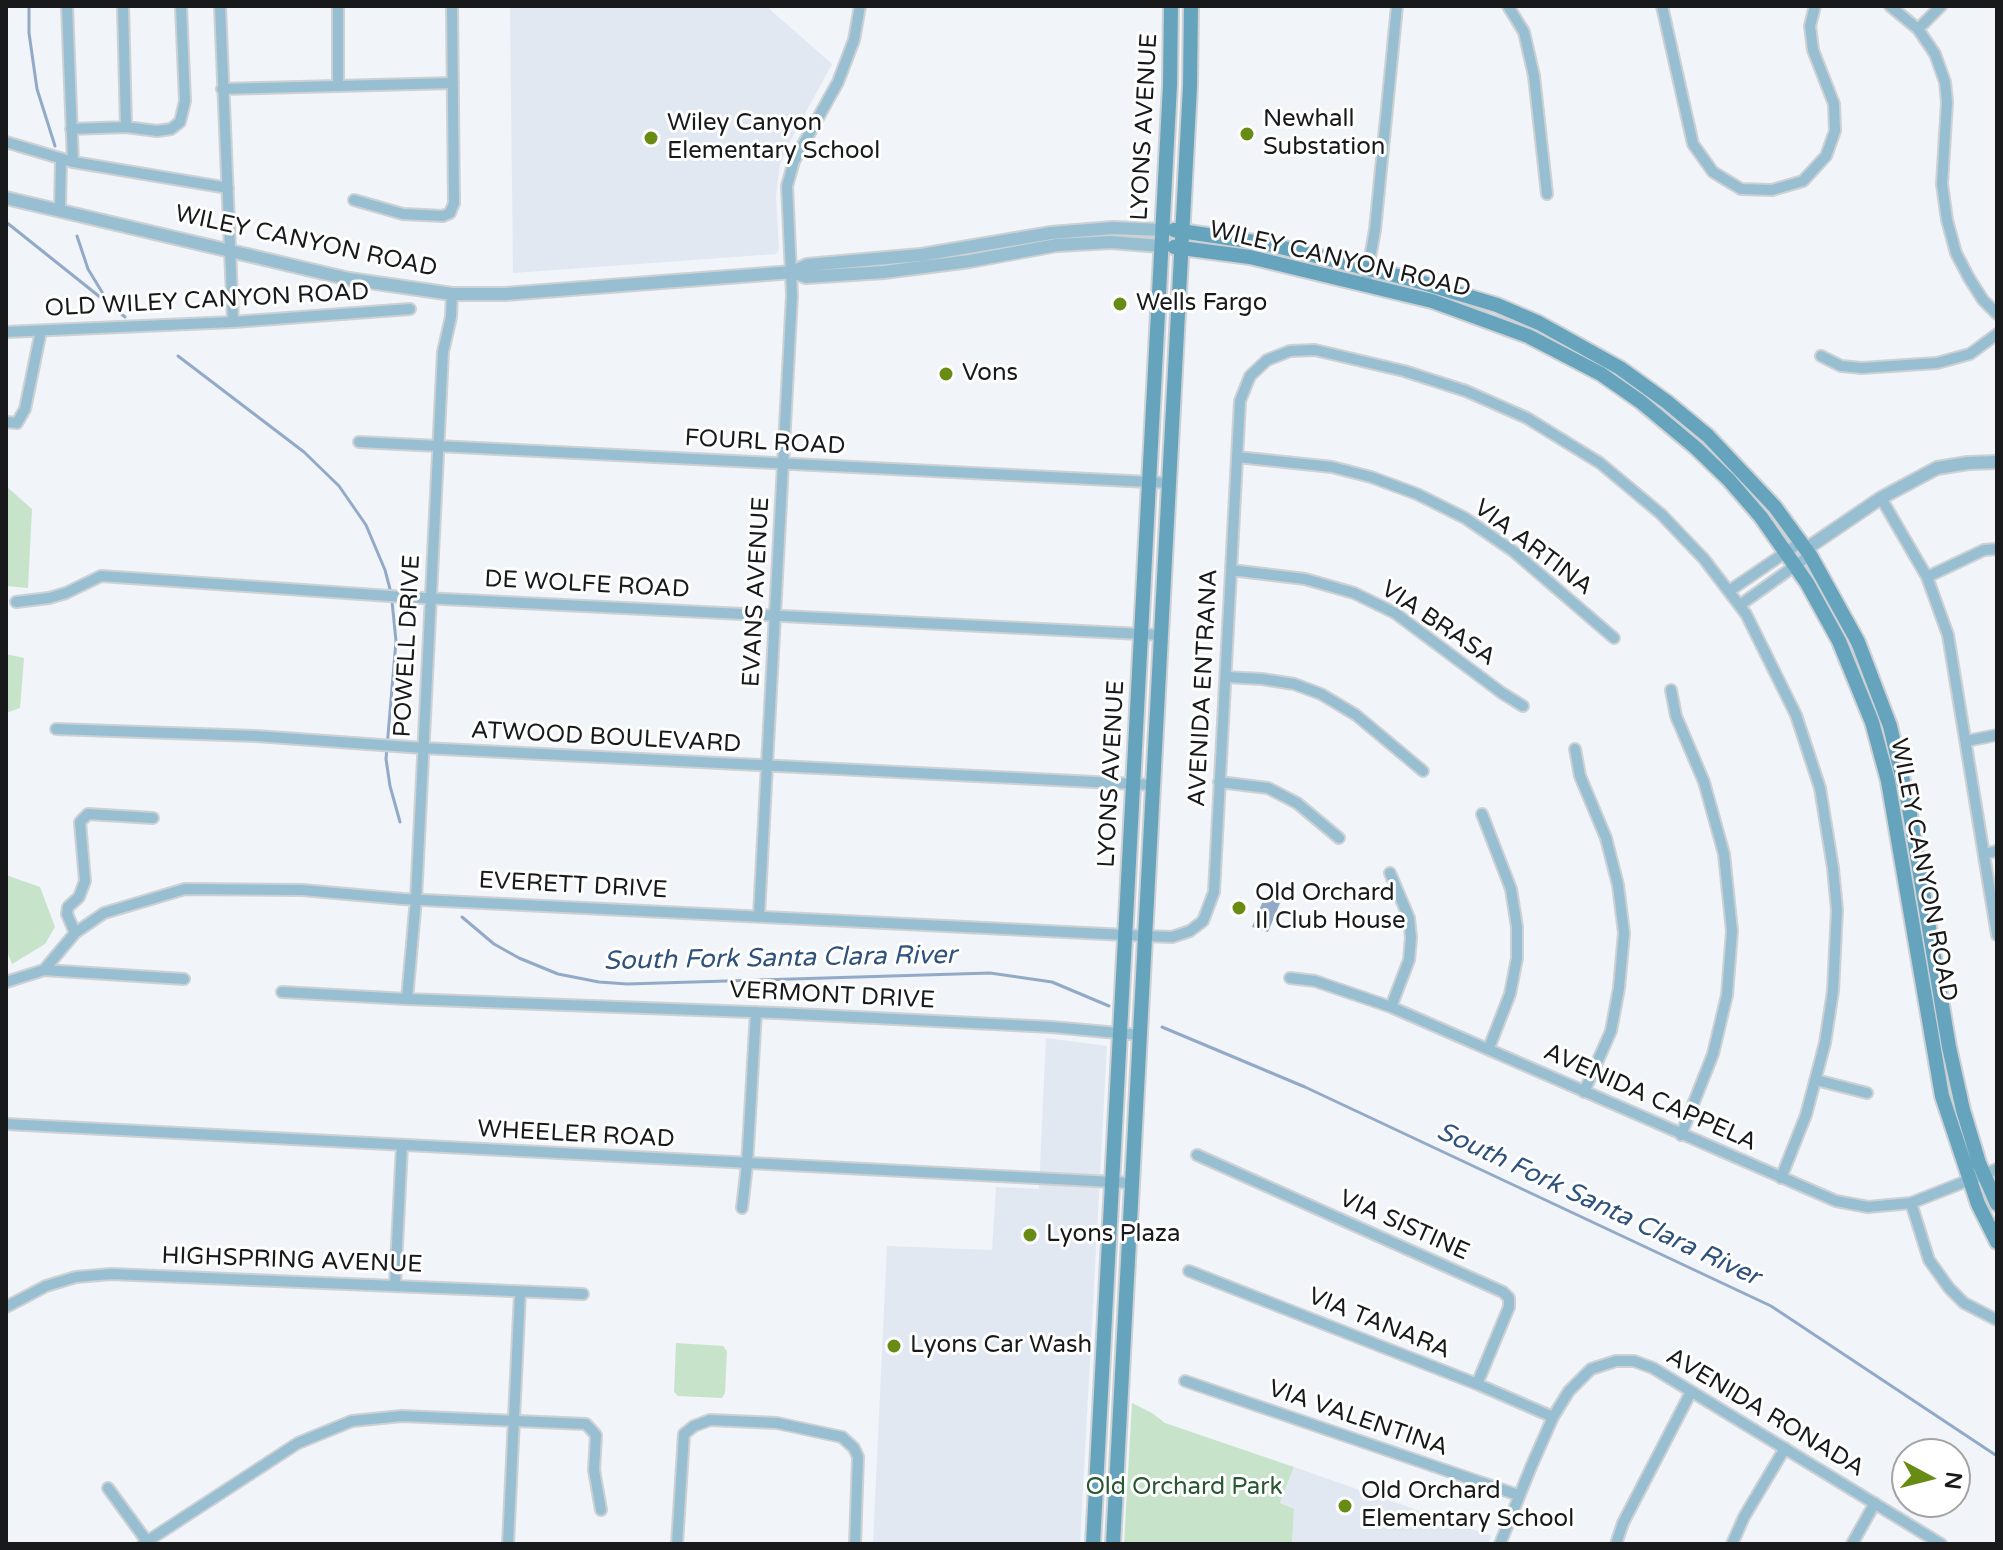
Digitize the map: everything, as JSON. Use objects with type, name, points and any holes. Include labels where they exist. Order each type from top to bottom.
[{"type":"main road","name":"LYONS AVENUE","points":[[1093,1544],[1171,73],[1171,6]]},
{"type":"main road","name":"LYONS AVENUE","points":[[1113,1544],[1190,86],[1191,6]]},
{"type":"main road","name":"WILEY CANYON ROAD","points":[[1162,230],[1257,242],[1369,268],[1497,305],[1582,345],[1620,368],[1708,436],[1767,498],[1806,548],[1858,642],[1890,726],[1908,802],[1949,1047],[1963,1110],[1991,1172],[1997,1204]]},
{"type":"main road","name":"WILEY CANYON ROAD","points":[[1161,246],[1250,257],[1432,301],[1491,320],[1601,374],[1641,402],[1729,480],[1796,565],[1839,641],[1876,737],[1888,781],[1942,1096],[1969,1180],[1997,1242]]},
{"type":"main road","points":[[1154,387],[1164,397],[1162,432],[1170,459]]},
{"type":"street","points":[[60,209],[71,129],[67,6]]},
{"type":"street","points":[[123,6],[126,127]]},
{"type":"street","points":[[71,129],[126,127],[157,131],[171,129],[180,122],[185,101],[181,6]]},
{"type":"street","points":[[220,6],[233,322]]},
{"type":"street","points":[[338,6],[338,85]]},
{"type":"street","points":[[354,200],[403,214],[443,216],[450,213],[454,203],[452,6]]},
{"type":"street","name":"EVANS AVENUE","points":[[759,915],[793,272],[787,186],[794,161],[838,82],[854,40],[860,6]]},
{"type":"street","points":[[1365,285],[1397,6]]},
{"type":"street","points":[[1508,6],[1524,32],[1528,47],[1547,194]]},
{"type":"street","points":[[1662,6],[1693,144],[1713,172],[1741,189],[1772,190],[1803,181],[1826,156],[1835,131],[1834,104],[1813,50],[1810,26],[1815,6]]},
{"type":"street","points":[[1890,6],[1918,29],[1935,54],[1945,82],[1947,102],[1942,184],[1947,220],[1956,253],[1969,278],[1983,300],[1997,314]]},
{"type":"street","points":[[1918,29],[1941,6]]},
{"type":"street","points":[[222,89],[453,83]]},
{"type":"street","points":[[6,142],[67,160],[228,188]]},
{"type":"street","name":"WILEY CANYON ROAD","points":[[6,198],[349,279],[452,294],[536,292],[793,272],[807,265],[941,251],[1071,231],[1113,228],[1162,230]]},
{"type":"street","name":"WILEY CANYON ROAD","points":[[793,272],[806,277],[866,273],[944,265],[1057,245],[1111,242],[1161,246]]},
{"type":"street","points":[[941,251],[944,265]]},
{"type":"street","points":[[865,259],[866,273]]},
{"type":"street","points":[[836,261],[837,275]]},
{"type":"street","name":"POWELL DRIVE","points":[[407,999],[416,899],[443,352],[451,317],[452,294]]},
{"type":"street","name":"OLD WILEY CANYON ROAD","points":[[6,332],[233,322],[410,309]]},
{"type":"street","points":[[6,422],[17,423],[25,409],[41,331]]},
{"type":"street","points":[[1821,356],[1841,366],[1862,368],[1937,363],[1970,354],[1997,334]]},
{"type":"street","name":"AVENIDA ENTRANA","points":[[1126,935],[1172,937],[1190,931],[1203,921],[1214,892],[1240,401],[1250,376],[1267,360],[1290,351],[1315,350],[1404,371],[1466,391],[1527,418],[1600,463],[1661,514],[1704,559],[1729,591]]},
{"type":"street","name":"FOURL ROAD","points":[[359,442],[1169,483]]},
{"type":"street","name":"VIA ARTINA","points":[[1237,457],[1332,467],[1417,494],[1465,518],[1513,551],[1614,638]]},
{"type":"street","points":[[1781,1178],[1816,1080],[1833,991],[1837,910],[1820,788],[1796,715],[1769,657],[1729,591],[1787,552],[1806,548],[1881,498],[1937,468],[1997,462]]},
{"type":"street","points":[[1881,498],[1927,577],[1948,635],[1997,935]]},
{"type":"street","points":[[1740,605],[1796,565],[1806,548]]},
{"type":"street","points":[[1927,577],[1984,550],[1997,549]]},
{"type":"street","name":"VIA BRASA","points":[[1231,570],[1305,579],[1354,593],[1395,613],[1523,706]]},
{"type":"street","name":"DE WOLFE ROAD","points":[[16,602],[66,593],[101,576],[404,597],[1161,635]]},
{"type":"street","points":[[1226,677],[1294,684],[1321,694],[1356,715],[1423,771]]},
{"type":"street","points":[[1671,690],[1676,716],[1704,782],[1724,854],[1732,931],[1727,995],[1713,1054],[1681,1135]]},
{"type":"street","name":"ATWOOD BOULEVARD","points":[[56,729],[256,736],[768,767],[1154,785]]},
{"type":"street","points":[[1966,741],[1997,735]]},
{"type":"street","points":[[1575,749],[1580,776],[1609,850],[1618,885],[1624,933],[1611,1031],[1584,1092]]},
{"type":"street","points":[[1219,782],[1268,788],[1297,803],[1339,838]]},
{"type":"street","points":[[75,933],[67,914],[68,907],[79,897],[85,881],[80,822],[88,814],[153,818]]},
{"type":"street","points":[[1482,814],[1511,889],[1517,927],[1517,958],[1510,994],[1489,1048]]},
{"type":"street","points":[[1984,854],[1997,851]]},
{"type":"street","points":[[1390,873],[1409,918],[1411,938],[1409,960],[1391,1007]]},
{"type":"street","name":"EVERETT DRIVE","points":[[44,970],[75,933],[104,913],[185,889],[302,890],[416,899],[1126,935]]},
{"type":"street","points":[[6,982],[44,970],[184,979]]},
{"type":"street","name":"AVENIDA CAPPELA","points":[[1290,978],[1315,981],[1391,1007],[1836,1201],[1868,1207],[1911,1203],[1991,1172]]},
{"type":"street","name":"VERMONT DRIVE","points":[[282,992],[756,1012],[1140,1035]]},
{"type":"street","points":[[742,1208],[756,1012]]},
{"type":"street","points":[[1816,1080],[1867,1093]]},
{"type":"street","name":"WHEELER ROAD","points":[[12,1124],[1132,1183]]},
{"type":"street","points":[[395,1285],[402,1145]]},
{"type":"street","name":"VIA SISTINE","points":[[1197,1155],[1503,1292],[1509,1298],[1509,1307],[1477,1384]]},
{"type":"street","points":[[1911,1203],[1929,1260],[1949,1288],[1964,1303],[1997,1320]]},
{"type":"street","name":"VIA TANARA","points":[[1189,1271],[1553,1417]]},
{"type":"street","name":"HIGHSPRING AVENUE","points":[[6,1307],[46,1286],[76,1277],[111,1274],[583,1294]]},
{"type":"street","points":[[508,1544],[520,1293]]},
{"type":"street","name":"AVENIDA RONADA","points":[[1553,1417],[1578,1380],[1591,1369],[1616,1361],[1634,1361],[1653,1368],[1941,1544]]},
{"type":"street","name":"VIA VALENTINA","points":[[1185,1381],[1518,1495]]},
{"type":"street","points":[[1616,1544],[1623,1523],[1691,1392]]},
{"type":"street","points":[[108,1488],[145,1542],[298,1443],[352,1421],[402,1416],[515,1419],[586,1424],[596,1435],[594,1470],[601,1510]]},
{"type":"street","points":[[1500,1544],[1553,1417]]},
{"type":"street","points":[[677,1544],[684,1434],[710,1420],[777,1423],[842,1437],[854,1448],[858,1457],[855,1544]]},
{"type":"street","points":[[1732,1544],[1744,1517],[1785,1448]]},
{"type":"street","points":[[1852,1544],[1875,1503]]},
{"type":"shaded area","name":"Wiley Canyon Elementary School","points":[[510,6],[766,6],[832,64],[780,164],[776,196],[779,248],[776,254],[513,273]]},
{"type":"shaded area","points":[[1046,1038],[1107,1046],[1080,1544],[873,1544],[887,1246],[992,1250],[996,1187],[1039,1189]]},
{"type":"shaded area","name":"Old Orchard Elementary School","points":[[1294,1467],[1491,1536],[1488,1544],[1292,1544],[1294,1509],[1280,1503]]},
{"type":"green space","points":[[6,486],[32,509],[28,588],[6,586]]},
{"type":"green space","points":[[6,654],[24,658],[20,708],[6,713]]},
{"type":"green space","points":[[6,875],[40,887],[55,927],[45,944],[12,964],[6,949]]},
{"type":"green space","points":[[676,1343],[723,1346],[727,1351],[725,1393],[722,1398],[678,1396],[674,1392]]},
{"type":"green space","name":"Old Orchard Park","points":[[1132,1403],[1165,1423],[1294,1467],[1280,1503],[1294,1509],[1292,1544],[1124,1544]]},
{"type":"water","points":[[1265,896],[1280,903],[1268,932],[1252,927]]},
{"type":"waterway","points":[[29,6],[29,33],[37,89],[55,146]]},
{"type":"waterway","name":"South Fork Santa Clara River","points":[[6,222],[125,317]]},
{"type":"waterway","points":[[77,236],[88,269],[105,297]]},
{"type":"waterway","name":"South Fork Santa Clara River","points":[[178,356],[304,452],[339,486],[366,525],[391,593]]},
{"type":"waterway","name":"South Fork Santa Clara River","points":[[392,601],[396,641],[386,759],[400,822]]},
{"type":"waterway","name":"South Fork Santa Clara River","points":[[462,917],[494,944],[519,958],[558,974],[599,982],[627,984],[990,973],[1052,982],[1109,1006]]},
{"type":"waterway","name":"South Fork Santa Clara River","points":[[1162,1027],[1305,1087],[1771,1306],[1997,1456]]},
{"type":"place","name":"Newhall Substation","points":[[1247,134]]},
{"type":"place","name":"Wiley Canyon Elementary School","points":[[651,138]]},
{"type":"place","name":"Wells Fargo","points":[[1120,304]]},
{"type":"place","name":"Vons","points":[[946,374]]},
{"type":"place","name":"Old Orchard II Club House","points":[[1239,908]]},
{"type":"place","name":"Lyons Plaza","points":[[1030,1235]]},
{"type":"place","name":"Lyons Car Wash","points":[[894,1346]]},
{"type":"place","name":"Old Orchard Elementary School","points":[[1345,1506]]}]
